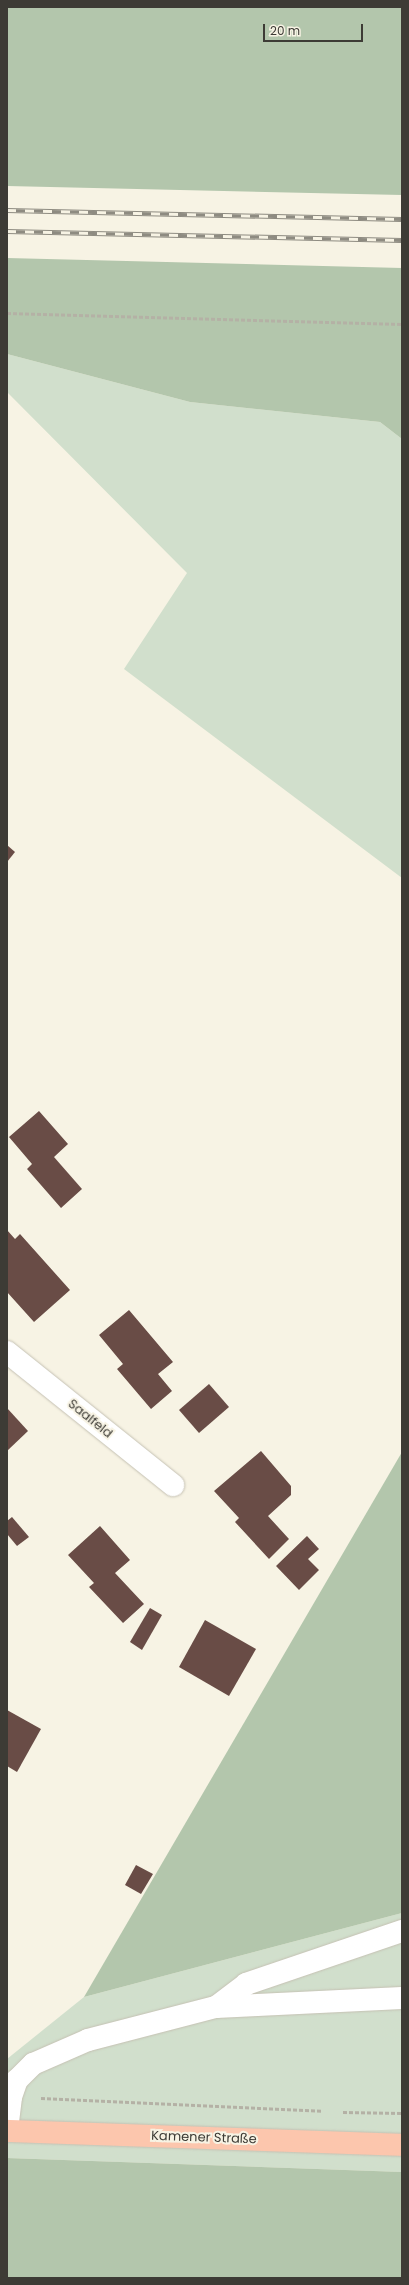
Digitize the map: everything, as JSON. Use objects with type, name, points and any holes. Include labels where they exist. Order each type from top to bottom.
[{"type":"main road","name":"Kamener Straße","points":[[7,2131],[402,2145]]},
{"type":"street","name":"Saalfeld","points":[[7,1352],[173,1485]]},
{"type":"street","points":[[216,2007],[246,1984],[402,1931]]},
{"type":"street","points":[[7,2131],[11,2097],[17,2080],[33,2064],[88,2040],[216,2007],[402,1998]]},
{"type":"path","points":[[7,313],[402,324]]},
{"type":"path","points":[[11,2097],[325,2111]]},
{"type":"path","points":[[341,2112],[402,2113]]},
{"type":"green space","points":[[7,7],[402,7],[402,195],[7,186]]},
{"type":"green space","points":[[7,258],[402,268],[402,439],[380,422],[190,402],[7,354]]},
{"type":"green space","points":[[7,354],[190,402],[380,422],[402,439],[402,878],[124,669],[187,573],[7,392]]},
{"type":"green space","points":[[402,1452],[402,1913],[84,1997]]},
{"type":"green space","points":[[402,1913],[402,2172],[7,2158],[7,2059],[84,1997]]},
{"type":"green space","points":[[7,2158],[402,2172],[402,2278],[7,2278]]},
{"type":"building","points":[[7,845],[15,852],[7,862]]},
{"type":"building","points":[[39,1111],[68,1144],[54,1157],[82,1189],[61,1208],[27,1169],[32,1164],[9,1137]]},
{"type":"building","points":[[7,1230],[15,1239],[20,1234],[70,1290],[34,1322],[7,1292]]},
{"type":"building","points":[[129,1310],[173,1362],[158,1374],[172,1391],[151,1409],[117,1369],[123,1364],[99,1335]]},
{"type":"building","points":[[209,1384],[229,1407],[199,1433],[179,1410]]},
{"type":"building","points":[[7,1408],[28,1431],[7,1451]]},
{"type":"building","points":[[261,1451],[291,1486],[291,1495],[268,1516],[289,1539],[269,1559],[235,1522],[239,1518],[214,1491]]},
{"type":"building","points":[[12,1517],[29,1537],[17,1546],[7,1534],[7,1521]]},
{"type":"building","points":[[100,1526],[130,1560],[115,1573],[144,1604],[123,1623],[89,1587],[94,1583],[68,1555]]},
{"type":"building","points":[[307,1536],[319,1549],[308,1559],[319,1570],[299,1590],[276,1566]]},
{"type":"building","points":[[150,1608],[162,1615],[142,1650],[130,1642]]},
{"type":"building","points":[[205,1620],[256,1649],[229,1696],[179,1667]]},
{"type":"building","points":[[7,1710],[41,1729],[17,1772],[7,1766]]},
{"type":"building","points":[[136,1865],[153,1874],[141,1894],[125,1885]]},
{"type":"railway","points":[[7,210],[402,219]]},
{"type":"railway","points":[[7,231],[402,240]]}]
